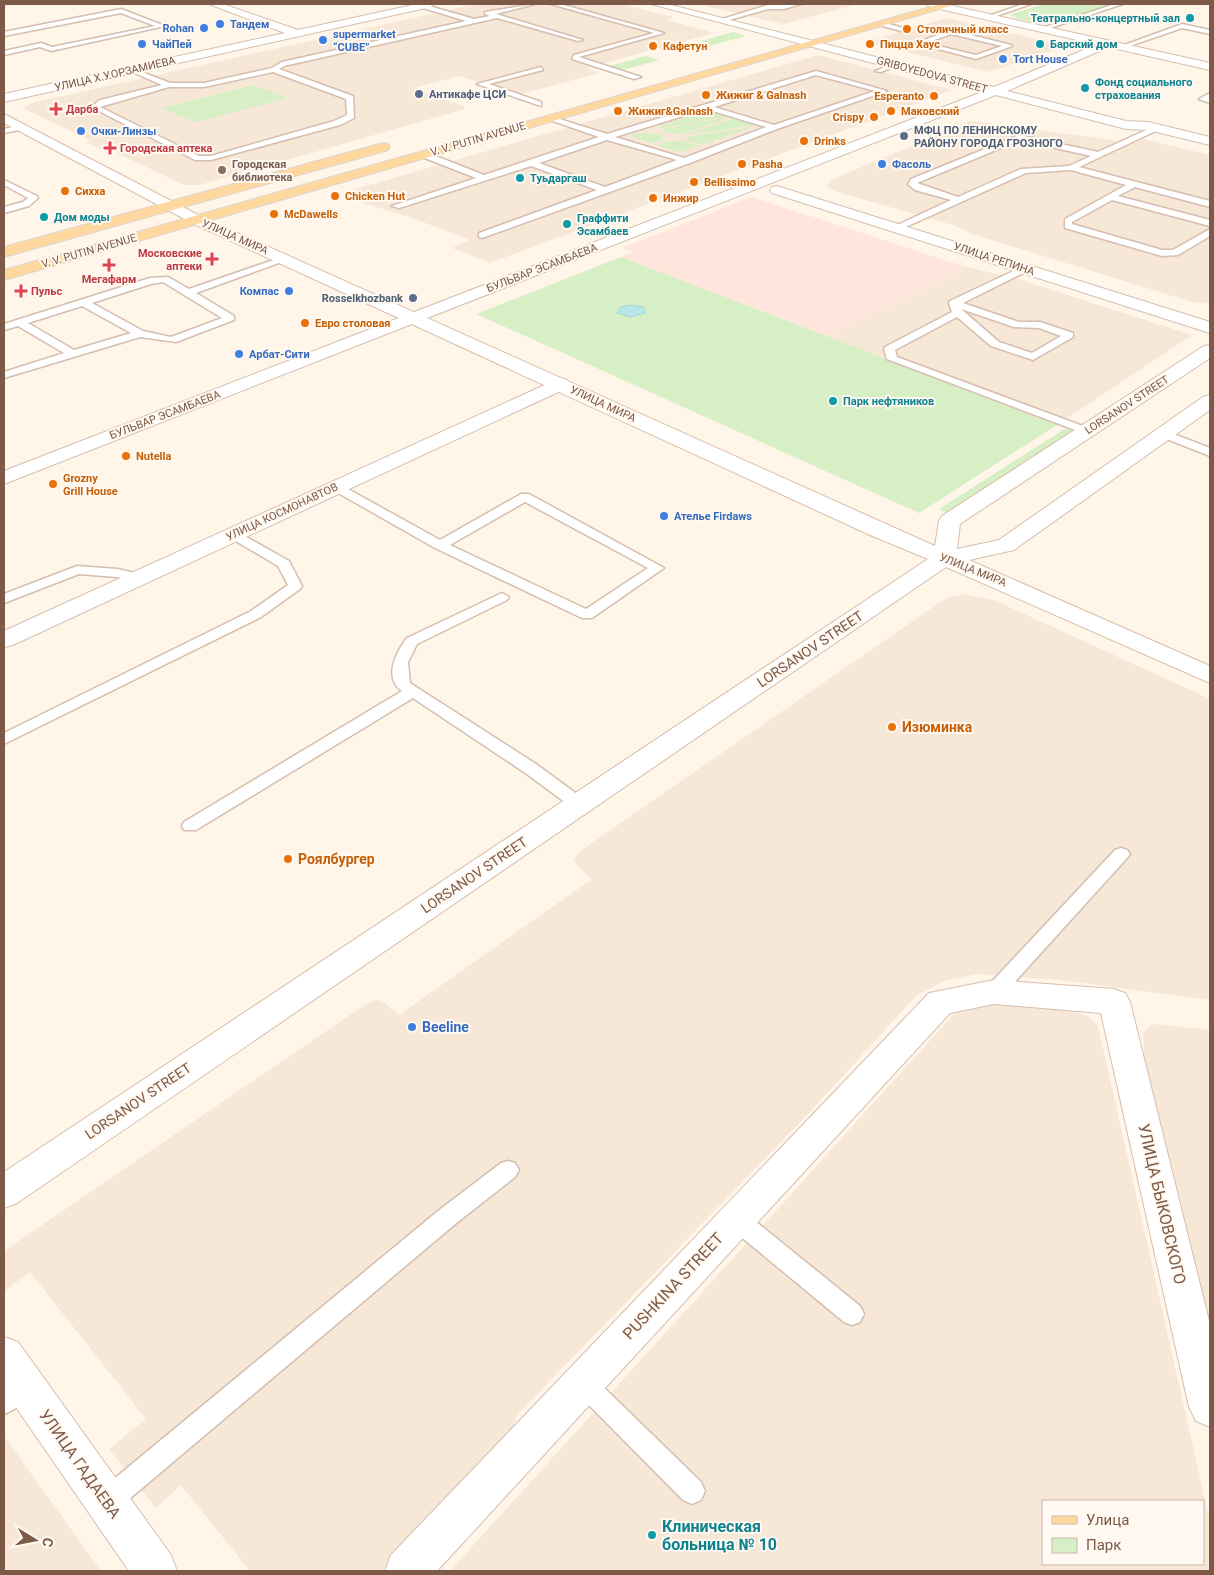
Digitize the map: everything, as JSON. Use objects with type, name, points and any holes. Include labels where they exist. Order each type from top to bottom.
[{"type":"main road","name":"V. V. PUTIN AVENUE","points":[[4,275],[948,5]]},
{"type":"main road","points":[[759,43],[803,31]]},
{"type":"main road","points":[[610,84],[642,76]]},
{"type":"main road","name":"V. V. PUTIN AVENUE","points":[[519,109],[543,103]]},
{"type":"main road","name":"V. V. PUTIN AVENUE","points":[[4,252],[396,144]]},
{"type":"street","points":[[214,4],[296,33]]},
{"type":"street","name":"GRIBOYEDOVA STREET","points":[[656,4],[1126,125],[1156,128],[1210,141]]},
{"type":"street","points":[[931,4],[948,5],[1042,29],[1210,67]]},
{"type":"street","name":"УЛИЦА Х.У.ОРЗАМИЕВА","points":[[4,98],[426,5]]},
{"type":"street","name":"БУЛЬВАР ЭСАМБАЕВА","points":[[4,478],[993,92],[1107,44]]},
{"type":"street","name":"УЛИЦА МИРА","points":[[4,118],[197,220],[944,558],[1025,590],[1210,675]]},
{"type":"street","name":"УЛИЦА РЕПИНА","points":[[777,190],[1210,328]]},
{"type":"street","name":"LORSANOV STREET","points":[[944,558],[950,521],[1210,350]]},
{"type":"street","name":"УЛИЦА КОСМОНАВТОВ","points":[[4,640],[560,384]]},
{"type":"street","name":"LORSANOV STREET","points":[[4,1192],[944,558],[1006,545],[1210,401]]},
{"type":"street","name":"УЛИЦА БЫКОВСКОГО","points":[[994,992],[1114,1002],[1210,1407]]},
{"type":"street","name":"PUSHKINA STREET","points":[[407,1571],[940,1002],[994,992]]},
{"type":"street","name":"УЛИЦА ГАДАЕВА","points":[[11,1381],[106,1502],[155,1571]]},
{"type":"lane","points":[[4,53],[41,45],[51,49],[162,26],[104,4]]},
{"type":"lane","points":[[464,18],[532,4]]},
{"type":"lane","points":[[554,4],[661,33],[576,56],[575,59],[642,76]]},
{"type":"lane","points":[[753,4],[768,7],[784,7],[798,4]]},
{"type":"lane","points":[[989,16],[1028,4]]},
{"type":"lane","points":[[1042,29],[1120,4]]},
{"type":"lane","points":[[426,5],[474,21]]},
{"type":"lane","points":[[722,20],[768,7]]},
{"type":"lane","points":[[4,34],[121,11]]},
{"type":"lane","points":[[487,13],[580,40]]},
{"type":"lane","points":[[274,70],[350,98],[351,116],[337,123],[211,158],[198,158],[95,107],[103,102],[169,85],[204,85],[274,70],[282,64],[497,16]]},
{"type":"lane","points":[[881,24],[905,30]]},
{"type":"lane","points":[[1122,47],[1182,26],[1210,32]]},
{"type":"lane","points":[[922,34],[936,37],[952,32],[1009,46],[976,57],[919,43],[936,37]]},
{"type":"lane","points":[[4,38],[29,47]]},
{"type":"lane","points":[[878,71],[895,66]]},
{"type":"lane","points":[[542,69],[481,84],[543,103]]},
{"type":"lane","points":[[132,70],[169,85]]},
{"type":"lane","points":[[396,206],[607,137],[816,73],[883,92],[774,127],[687,161],[482,235]]},
{"type":"lane","points":[[846,81],[862,76]]},
{"type":"lane","points":[[1210,95],[1203,99],[1210,100]]},
{"type":"lane","points":[[707,106],[774,127]]},
{"type":"lane","points":[[553,118],[607,137],[687,161]]},
{"type":"lane","points":[[4,131],[21,127]]},
{"type":"lane","points":[[1071,168],[1156,128]]},
{"type":"lane","points":[[959,200],[918,188],[912,184],[914,180],[1019,137],[1098,155]]},
{"type":"lane","points":[[425,155],[484,178]]},
{"type":"lane","points":[[531,163],[605,190]]},
{"type":"lane","points":[[896,228],[1024,171],[1071,168],[1210,204]]},
{"type":"lane","points":[[4,182],[34,198],[26,204],[4,210]]},
{"type":"lane","points":[[1134,184],[1068,221],[1068,226],[1162,253],[1175,253],[1210,232]]},
{"type":"lane","points":[[1111,197],[1210,223]]},
{"type":"lane","points":[[188,293],[284,259]]},
{"type":"lane","points":[[1024,269],[956,308],[889,350],[892,359],[1087,431]]},
{"type":"lane","points":[[4,327],[19,322],[150,281],[166,279],[230,318],[172,340],[140,334],[83,302]]},
{"type":"lane","points":[[956,308],[1018,325],[1040,326],[1069,335],[1034,358],[995,344],[956,308]]},
{"type":"lane","points":[[19,322],[73,354]]},
{"type":"lane","points":[[4,375],[140,334]]},
{"type":"lane","points":[[1163,434],[1210,452]]},
{"type":"lane","points":[[337,486],[440,545],[587,615],[657,568],[525,497],[440,545]]},
{"type":"lane","points":[[4,739],[256,614],[295,586],[284,564],[234,534]]},
{"type":"lane","points":[[4,599],[77,570],[117,573],[139,578]]},
{"type":"lane","points":[[502,597],[412,641],[402,654],[399,668],[403,685],[530,768],[579,804]]},
{"type":"lane","points":[[190,826],[412,692]]},
{"type":"lane","points":[[994,992],[1121,854]]},
{"type":"lane","points":[[106,1502],[446,1218],[508,1170]]},
{"type":"lane","points":[[736,1219],[852,1314]]},
{"type":"lane","points":[[583,1383],[692,1491]]},
{"type":"shaded area","points":[[476,4],[621,4],[673,17],[667,20],[714,33],[587,68],[599,73],[518,95],[460,76],[413,88],[463,106],[465,109],[199,185],[184,185],[107,148],[101,149],[85,142],[90,140],[24,109],[31,103]]},
{"type":"shaded area","points":[[697,4],[859,4],[783,24]]},
{"type":"shaded area","name":"Барский дом","points":[[946,18],[1066,46],[988,72],[867,42]]},
{"type":"shaded area","points":[[818,55],[952,90],[490,263],[452,248],[470,240],[415,219],[364,203],[342,193]]},
{"type":"shaded area","points":[[971,121],[1135,143],[1144,139],[1210,155],[1210,304],[1192,302],[969,233],[956,226],[837,192],[826,186],[831,180]]},
{"type":"shaded area","points":[[752,197],[966,267],[826,336],[621,257],[633,252],[622,248]]},
{"type":"shaded area","points":[[966,267],[1018,279],[1192,335],[1057,425],[826,336]]},
{"type":"shaded area","points":[[965,594],[996,601],[1210,699],[1210,1000],[1059,980],[976,974],[944,981],[916,996],[809,1113],[516,1416],[513,1431],[381,1571],[250,1571],[181,1485],[156,1508],[109,1449],[146,1419],[30,1272],[4,1291],[4,1251],[366,1004],[376,1000],[382,1001],[399,1015],[592,879],[578,866],[574,859],[580,851],[939,603],[949,597]]},
{"type":"shaded area","points":[[1000,1002],[1080,1013],[1091,1018],[1098,1026],[1210,1522],[1210,1571],[450,1571],[962,1007]]},
{"type":"shaded area","points":[[1155,1024],[1210,1030],[1210,1324],[1145,1063],[1143,1034],[1147,1028]]},
{"type":"shaded area","points":[[4,1436],[101,1571],[4,1571]]},
{"type":"green space","points":[[1043,4],[1113,4],[1074,17],[1049,22],[1023,20],[1009,15]]},
{"type":"green space","points":[[733,32],[746,36],[698,49],[684,46]]},
{"type":"green space","points":[[646,56],[659,60],[623,70],[609,66]]},
{"type":"green space","points":[[253,85],[288,98],[195,122],[161,108]]},
{"type":"green space","points":[[709,110],[729,116],[662,128],[658,127]]},
{"type":"green space","points":[[730,117],[682,134],[663,132],[663,129]]},
{"type":"green space","points":[[735,118],[758,125],[685,135]]},
{"type":"green space","points":[[753,127],[701,145],[686,140],[687,137]]},
{"type":"green space","points":[[641,133],[663,135],[661,137],[664,140],[653,143],[630,136]]},
{"type":"green space","points":[[668,141],[683,141],[698,146],[680,152],[657,145]]},
{"type":"green space","name":"Парк нефтяников","points":[[621,257],[1057,425],[919,513],[476,314]]},
{"type":"green space","points":[[1066,428],[1073,431],[947,513],[939,509]]},
{"type":"water","points":[[630,305],[643,307],[645,313],[631,317],[617,313],[621,307]]},
{"type":"place","name":"Театрально-концертный зал","points":[[1190,18]]},
{"type":"place","name":"Тандем","points":[[220,24]]},
{"type":"place","name":"Rohan","points":[[204,28]]},
{"type":"place","name":"Столичный класс","points":[[907,29]]},
{"type":"place","name":"supermarket “CUBE”","points":[[323,40]]},
{"type":"place","name":"ЧайПей","points":[[142,44]]},
{"type":"place","name":"Пицца Хаус","points":[[870,44]]},
{"type":"place","name":"Барский дом","points":[[1040,44]]},
{"type":"place","name":"Кафетун","points":[[653,46]]},
{"type":"place","name":"Tort House","points":[[1003,59]]},
{"type":"place","name":"Фонд социального страхования","points":[[1085,88]]},
{"type":"place","name":"Антикафе ЦСИ","points":[[419,94]]},
{"type":"place","name":"Жижиг & Galnash","points":[[706,95]]},
{"type":"place","name":"Esperanto","points":[[934,96]]},
{"type":"place","name":"Дарба","points":[[56,109]]},
{"type":"place","name":"Жижиг&Galnash","points":[[618,111]]},
{"type":"place","name":"Маковский","points":[[891,111]]},
{"type":"place","name":"Crispy","points":[[874,117]]},
{"type":"place","name":"Очки-Линзы","points":[[81,131]]},
{"type":"place","name":"МФЦ ПО ЛЕНИНСКОМУ РАЙОНУ ГОРОДА ГРОЗНОГО","points":[[904,136]]},
{"type":"place","name":"Drinks","points":[[804,141]]},
{"type":"place","name":"Городская аптека","points":[[110,148]]},
{"type":"place","name":"Pasha","points":[[742,164]]},
{"type":"place","name":"Фасоль","points":[[882,164]]},
{"type":"place","name":"Городская библиотека","points":[[222,170]]},
{"type":"place","name":"Туьдаргаш","points":[[520,178]]},
{"type":"place","name":"Bellissimo","points":[[694,182]]},
{"type":"place","name":"Сихха","points":[[65,191]]},
{"type":"place","name":"Chicken Hut","points":[[335,196]]},
{"type":"place","name":"Инжир","points":[[653,198]]},
{"type":"place","name":"McDawells","points":[[274,214]]},
{"type":"place","name":"Дом моды","points":[[44,217]]},
{"type":"place","name":"Граффити Эсамбаев","points":[[567,224]]},
{"type":"place","name":"Московские аптеки","points":[[212,259]]},
{"type":"place","name":"Мегафарм","points":[[109,265]]},
{"type":"place","name":"Пульс","points":[[21,291]]},
{"type":"place","name":"Компас","points":[[289,291]]},
{"type":"place","name":"Rosselkhozbank","points":[[413,298]]},
{"type":"place","name":"Евро столовая","points":[[305,323]]},
{"type":"place","name":"Арбат-Сити","points":[[239,354]]},
{"type":"place","name":"Парк нефтяников","points":[[833,401]]},
{"type":"place","name":"Nutella","points":[[126,456]]},
{"type":"place","name":"Grozny Grill House","points":[[53,484]]},
{"type":"place","name":"Ателье Firdaws","points":[[664,516]]},
{"type":"place","name":"Изюминка","points":[[892,727]]},
{"type":"place","name":"Роялбургер","points":[[288,859]]},
{"type":"place","name":"Beeline","points":[[412,1027]]},
{"type":"place","name":"Клиническая больница № 10","points":[[652,1535]]}]
